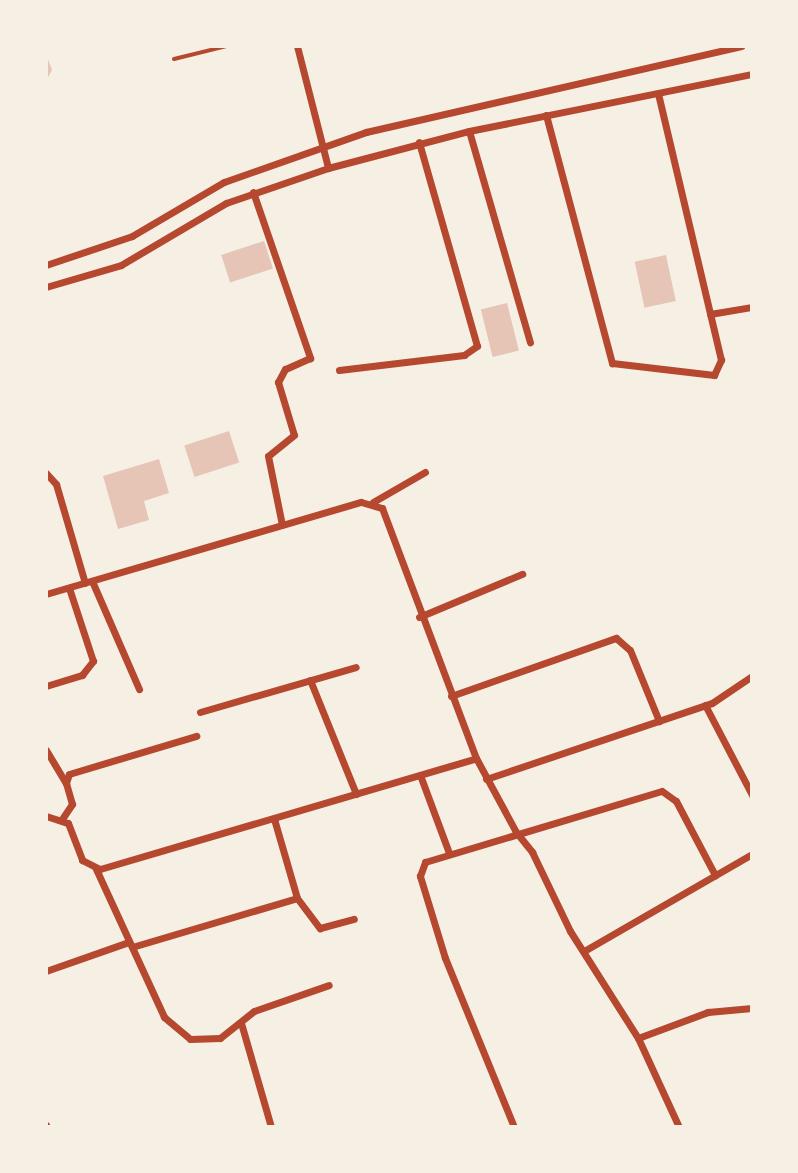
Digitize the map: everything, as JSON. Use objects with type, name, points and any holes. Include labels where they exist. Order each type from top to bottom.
[{"type":"street","points":[[297,46],[328,168]]},
{"type":"street","points":[[46,265],[132,236],[224,182],[324,147],[405,122],[741,46]]},
{"type":"street","points":[[46,287],[121,265],[253,192],[328,168],[419,142],[752,74]]},
{"type":"street","points":[[546,115],[612,363],[703,376],[721,369],[658,93]]},
{"type":"street","points":[[469,131],[530,342]]},
{"type":"street","points":[[339,370],[464,355],[477,346],[419,142]]},
{"type":"street","points":[[253,192],[310,358],[285,369],[278,382],[294,435],[268,456],[282,525]]},
{"type":"street","points":[[710,314],[752,307]]},
{"type":"street","points":[[46,594],[282,525],[373,502],[425,472]]},
{"type":"street","points":[[46,473],[56,484],[88,582],[139,689]]},
{"type":"street","points":[[373,502],[387,517],[419,617],[486,779],[516,832],[532,852],[584,951],[638,1038],[679,1127]]},
{"type":"street","points":[[419,617],[522,574]]},
{"type":"street","points":[[46,686],[82,675],[93,661],[69,588]]},
{"type":"street","points":[[451,696],[616,638],[630,650],[659,721]]},
{"type":"street","points":[[200,712],[356,667]]},
{"type":"street","points":[[486,779],[705,705],[752,676]]},
{"type":"street","points":[[310,680],[356,794]]},
{"type":"street","points":[[705,705],[752,795]]},
{"type":"street","points":[[66,783],[77,770],[196,736]]},
{"type":"street","points":[[46,750],[66,783],[72,804],[62,819]]},
{"type":"street","points":[[96,869],[476,758]]},
{"type":"street","points":[[420,775],[449,853]]},
{"type":"street","points":[[514,1127],[445,958],[420,876],[425,862],[516,832],[662,791],[676,801],[715,875]]},
{"type":"street","points":[[46,816],[62,819],[73,830],[82,860],[96,869],[130,945],[175,1031],[207,1040],[220,1038],[264,1006],[329,985]]},
{"type":"street","points":[[274,819],[297,898],[320,928],[354,919]]},
{"type":"street","points":[[584,951],[752,854]]},
{"type":"street","points":[[46,971],[297,898]]},
{"type":"street","points":[[638,1038],[708,1012],[752,1008]]},
{"type":"street","points":[[241,1023],[271,1127]]},
{"type":"lane","points":[[174,59],[227,46]]},
{"type":"building","points":[[46,54],[52,70],[46,81]]},
{"type":"building","points":[[264,241],[273,269],[230,282],[221,255]]},
{"type":"building","points":[[666,255],[676,301],[644,308],[635,262]]},
{"type":"building","points":[[507,303],[519,351],[493,357],[481,310]]},
{"type":"building","points":[[229,431],[239,462],[194,477],[184,446]]},
{"type":"building","points":[[159,459],[169,493],[144,501],[149,520],[118,529],[103,476]]}]
